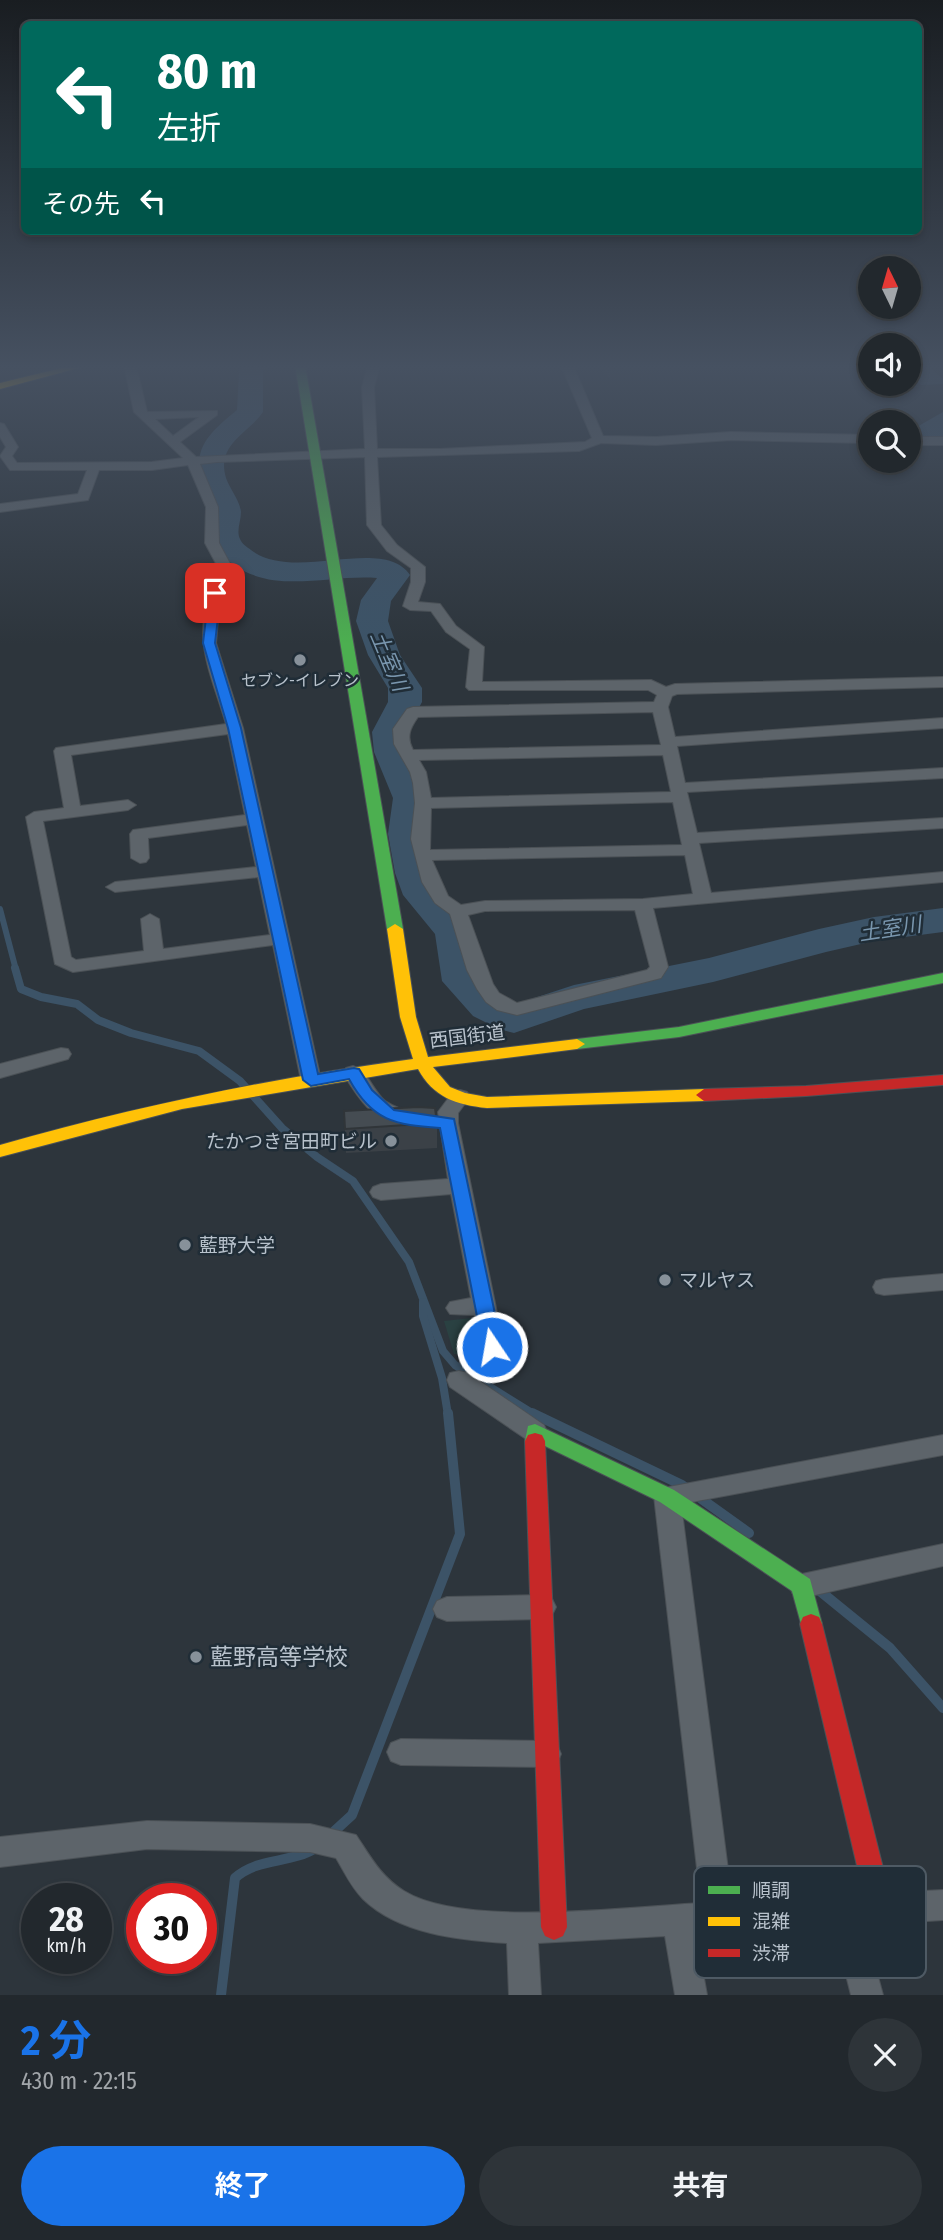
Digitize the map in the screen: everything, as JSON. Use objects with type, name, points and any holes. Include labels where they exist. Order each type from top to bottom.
[{"type":"street","points":[[8,458],[14,467],[152,466],[225,458]]},
{"type":"street","points":[[316,458],[365,757],[420,1063],[433,1083],[471,1101],[502,1103],[806,1091],[943,1080]]},
{"type":"street","points":[[372,458],[374,525],[392,548],[418,567],[418,582],[410,606],[435,607],[450,629],[477,647],[474,688],[651,685],[662,700],[668,746],[703,899]]},
{"type":"street","points":[[192,460],[212,507],[212,543],[227,571],[213,597],[209,643],[235,728],[311,1080]]},
{"type":"street","points":[[0,508],[83,496],[94,466]]},
{"type":"street","points":[[643,904],[659,967],[654,974],[516,1009],[500,1005],[479,981],[458,911],[440,899],[430,882],[420,839],[423,803],[418,772],[402,744],[401,729],[413,712],[662,700],[675,689],[942,684]]},
{"type":"street","points":[[408,755],[668,746],[943,723]]},
{"type":"street","points":[[73,811],[62,751],[235,728]]},
{"type":"street","points":[[423,803],[678,793],[943,773]]},
{"type":"street","points":[[128,804],[34,817],[62,960],[73,966],[279,939]]},
{"type":"street","points":[[140,858],[139,834],[256,818]]},
{"type":"street","points":[[422,855],[690,845],[943,823]]},
{"type":"street","points":[[115,887],[267,871]]},
{"type":"street","points":[[458,911],[485,906],[643,904],[943,877]]},
{"type":"street","points":[[150,919],[153,956]]},
{"type":"street","name":"西国街道","points":[[0,1151],[164,1107],[311,1080],[420,1063],[679,1032],[943,978]]},
{"type":"street","points":[[0,1071],[61,1054]]},
{"type":"street","points":[[354,1073],[365,1093],[388,1115],[448,1123]]},
{"type":"street","points":[[460,1097],[447,1112],[448,1123],[492,1347]]},
{"type":"street","points":[[381,1192],[460,1186]]},
{"type":"street","points":[[884,1287],[943,1282]]},
{"type":"street","points":[[458,1308],[484,1306]]},
{"type":"street","points":[[459,1380],[535,1432],[667,1496],[802,1586],[870,1866]]},
{"type":"street","points":[[535,1432],[554,1927]]},
{"type":"street","points":[[667,1496],[943,1445]]},
{"type":"street","points":[[667,1496],[712,1866]]},
{"type":"street","points":[[802,1586],[943,1555]]},
{"type":"street","points":[[447,1609],[542,1607]]},
{"type":"street","points":[[401,1752],[547,1754]]},
{"type":"street","points":[[0,1852],[147,1835],[310,1838],[345,1845],[366,1877],[391,1900],[441,1919],[522,1928],[694,1919]]},
{"type":"street","points":[[678,1920],[691,1995]]},
{"type":"street","points":[[522,1928],[525,1995]]},
{"type":"street","points":[[863,1978],[867,1995]]},
{"type":"green space","points":[[471,1318],[479,1354],[454,1354],[444,1321]]},
{"type":"building","points":[[435,1108],[437,1123],[345,1129],[344,1111]]},
{"type":"waterway","name":"土室川","points":[[212,458],[212,476],[227,510],[224,535],[228,546],[247,561],[275,571],[300,573],[355,567],[389,570],[395,575],[376,600],[372,621],[384,655],[405,688],[405,702],[389,732],[392,752],[411,798],[407,834],[414,873],[423,895],[445,918],[455,934],[463,981],[488,1007],[514,1020],[574,998],[713,970],[874,929],[943,920]]},
{"type":"waterway","points":[[0,909],[16,970]]},
{"type":"waterway","points":[[15,968],[21,989],[41,997],[77,1004],[98,1020],[131,1033],[199,1051],[240,1081],[282,1128],[317,1157],[353,1181],[409,1262],[443,1351],[455,1365],[535,1415]]},
{"type":"waterway","points":[[423,1302],[423,1316],[442,1378],[448,1415]]},
{"type":"waterway","points":[[328,1837],[352,1815],[460,1534],[448,1413]]},
{"type":"waterway","points":[[532,1413],[682,1485],[749,1533]]},
{"type":"waterway","points":[[815,1587],[890,1648],[943,1708]]},
{"type":"waterway","points":[[221,1995],[235,1878],[264,1863],[297,1856],[317,1847]]},
{"type":"traffic: fast","points":[[316,458],[395,929]]},
{"type":"traffic: fast","points":[[577,1044],[679,1032],[943,978]]},
{"type":"traffic: fast","points":[[535,1441],[535,1432],[667,1496],[802,1586],[811,1624]]},
{"type":"traffic: slow","points":[[395,929],[414,1040],[432,1079],[444,1091],[465,1099],[502,1103],[704,1095]]},
{"type":"traffic: slow","points":[[0,1151],[121,1118],[213,1097],[368,1071],[577,1044]]},
{"type":"traffic: jam","points":[[704,1095],[806,1091],[943,1080]]},
{"type":"traffic: jam","points":[[535,1441],[554,1927]]},
{"type":"traffic: jam","points":[[811,1624],[870,1866]]},
{"type":"place","name":"セブン-イレブン","points":[[300,660]]},
{"type":"place","name":"たかつき宮田町ビル","points":[[391,1141]]},
{"type":"place","name":"藍野大学","points":[[185,1245]]},
{"type":"place","name":"マルヤス","points":[[665,1280]]},
{"type":"place","name":"藍野高等学校","points":[[196,1657]]},
{"type":"route","points":[[215,593],[209,643],[235,728],[311,1080],[354,1073],[365,1093],[388,1115],[423,1122],[448,1123],[492,1347]]}]
